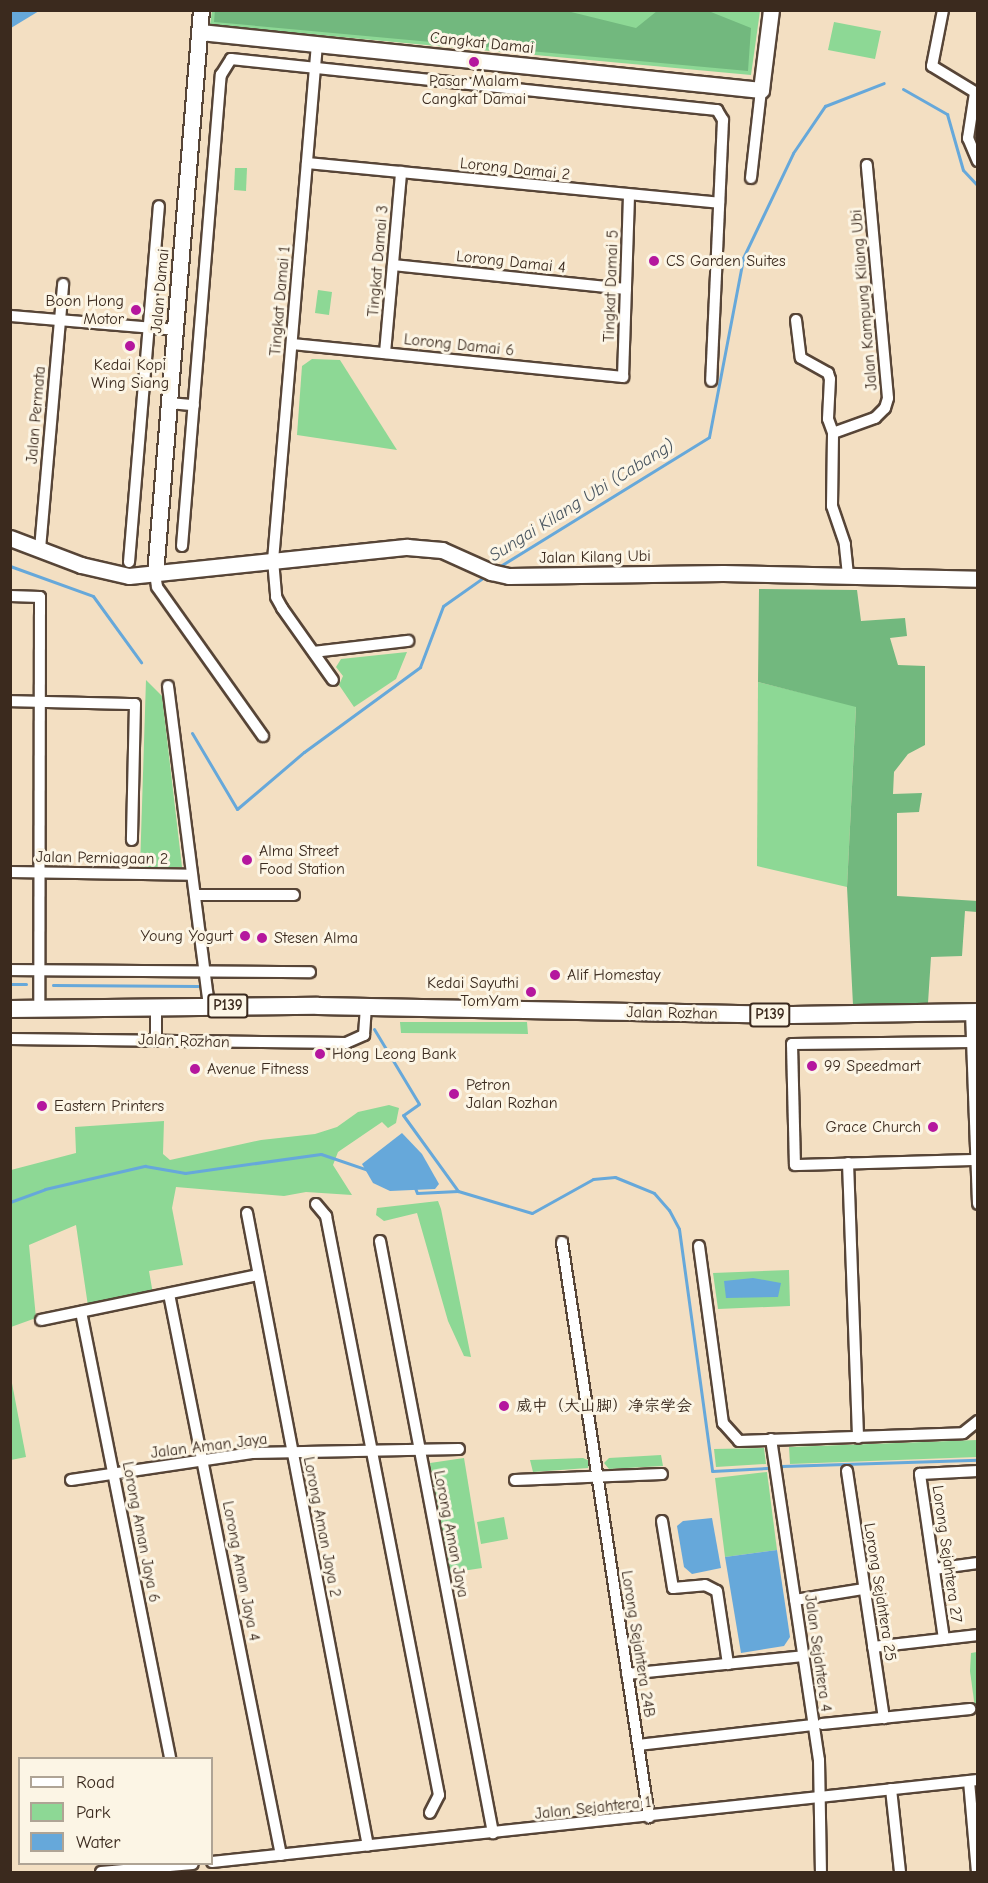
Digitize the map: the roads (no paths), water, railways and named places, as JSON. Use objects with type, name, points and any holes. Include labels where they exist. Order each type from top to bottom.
[{"type":"main road","name":"Jalan Rozhan","points":[[10,1009],[209,1006],[792,1015],[974,1012]]},
{"type":"street","name":"Jalan Damai","points":[[155,574],[201,10]]},
{"type":"street","points":[[751,178],[771,10]]},
{"type":"street","points":[[943,10],[932,66],[976,93],[968,138],[978,161]]},
{"type":"street","name":"Cangkat Damai","points":[[200,32],[761,90]]},
{"type":"street","name":"Tingkat Damai 1","points":[[317,44],[273,560],[276,597],[333,680]]},
{"type":"street","points":[[182,546],[221,75],[231,59],[717,110],[723,120],[711,381]]},
{"type":"street","name":"Lorong Damai 2","points":[[307,163],[629,197],[719,203]]},
{"type":"street","name":"Jalan Kampung Kilang Ubi","points":[[833,433],[875,417],[885,408],[888,398],[867,165]]},
{"type":"street","name":"Tingkat Damai 3","points":[[386,353],[401,172]]},
{"type":"street","name":"Tingkat Damai 5","points":[[623,376],[629,197]]},
{"type":"street","name":"Jalan Damai","points":[[129,562],[159,206]]},
{"type":"street","name":"Lorong Damai 4","points":[[393,265],[626,289]]},
{"type":"street","name":"Jalan Permata","points":[[40,549],[63,284]]},
{"type":"street","points":[[10,316],[175,330]]},
{"type":"street","points":[[796,320],[801,358],[828,372],[830,379],[828,419],[833,433],[832,506],[845,544],[849,575]]},
{"type":"street","name":"Lorong Damai 6","points":[[292,344],[623,376]]},
{"type":"street","points":[[169,404],[194,405]]},
{"type":"street","name":"Jalan Kilang Ubi","points":[[10,538],[107,572],[155,574],[273,560],[426,548],[509,576],[849,575],[978,579]]},
{"type":"street","points":[[155,574],[157,587],[263,736]]},
{"type":"street","points":[[10,596],[40,597],[39,1009]]},
{"type":"street","points":[[314,652],[408,641]]},
{"type":"street","points":[[168,686],[209,1006]]},
{"type":"street","points":[[10,701],[135,704],[132,840]]},
{"type":"street","name":"Jalan Perniagaan 2","points":[[10,872],[192,875]]},
{"type":"street","points":[[195,895],[294,895]]},
{"type":"street","points":[[10,970],[310,972]]},
{"type":"street","points":[[156,1007],[156,1038]]},
{"type":"street","name":"Jalan Rozhan","points":[[10,1039],[156,1038],[179,1042],[346,1043],[364,1035],[366,1009]]},
{"type":"street","points":[[974,1012],[972,1042],[978,1204]]},
{"type":"street","points":[[972,1042],[792,1044],[795,1164],[976,1160]]},
{"type":"street","points":[[848,1163],[858,1438]]},
{"type":"street","points":[[316,1204],[326,1216],[439,1795],[430,1813]]},
{"type":"street","name":"Lorong Aman Jaya 2","points":[[247,1214],[368,1846]]},
{"type":"street","name":"Lorong Aman Jaya","points":[[380,1241],[493,1833]]},
{"type":"street","name":"Lorong Sejahtera 24B","points":[[562,1242],[649,1817]]},
{"type":"street","points":[[699,1246],[723,1423],[739,1441],[858,1438],[974,1430],[978,1421]]},
{"type":"street","points":[[41,1320],[258,1275]]},
{"type":"street","name":"Lorong Aman Jaya 4","points":[[169,1294],[281,1855]]},
{"type":"street","name":"Lorong Aman Jaya 6","points":[[81,1312],[170,1757]]},
{"type":"street","name":"Jalan Sejahtera 4","points":[[771,1439],[803,1656],[818,1725],[821,1872]]},
{"type":"street","name":"Jalan Aman Jaya","points":[[71,1480],[252,1453],[459,1449]]},
{"type":"street","name":"Lorong Sejahtera 25","points":[[846,1471],[884,1718]]},
{"type":"street","name":"Lorong Sejahtera 27","points":[[944,1639],[920,1474],[978,1471]]},
{"type":"street","points":[[515,1480],[662,1474]]},
{"type":"street","points":[[662,1521],[673,1588],[705,1585],[717,1591],[728,1664]]},
{"type":"street","points":[[934,1569],[978,1563]]},
{"type":"street","points":[[795,1600],[864,1589]]},
{"type":"street","points":[[873,1647],[978,1635]]},
{"type":"street","points":[[627,1674],[803,1656]]},
{"type":"street","points":[[638,1746],[970,1708]]},
{"type":"street","points":[[973,1780],[977,1872]]},
{"type":"street","name":"Jalan Sejahtera 1","points":[[213,1862],[649,1817],[973,1780]]},
{"type":"street","points":[[891,1790],[900,1872]]},
{"type":"street","points":[[101,1872],[178,1869]]},
{"type":"water","points":[[11,10],[39,10],[39,11],[11,28]]},
{"type":"water","points":[[402,1133],[422,1154],[439,1184],[435,1189],[390,1191],[373,1183],[362,1164]]},
{"type":"water","points":[[753,1278],[781,1283],[778,1297],[726,1298],[724,1281]]},
{"type":"water","points":[[712,1518],[721,1568],[692,1574],[684,1567],[677,1526],[683,1521]]},
{"type":"water","points":[[777,1550],[790,1637],[784,1646],[741,1653],[725,1557]]},
{"type":"waterway","name":"Sungai Kilang Ubi (Cabang)","points":[[497,568],[709,437],[743,258],[793,153],[825,106],[884,83]]},
{"type":"waterway","name":"Sungai Kilang Ubi (Cabang)","points":[[903,89],[947,114],[963,170],[978,186]]},
{"type":"waterway","name":"Sungai Kilang Ubi (Cabang)","points":[[10,566],[93,596],[141,662]]},
{"type":"waterway","name":"Sungai Kilang Ubi (Cabang)","points":[[192,733],[237,809],[304,752],[420,667],[443,606],[487,575]]},
{"type":"waterway","points":[[10,984],[26,984]]},
{"type":"waterway","points":[[53,985],[198,986]]},
{"type":"waterway","points":[[374,1029],[419,1104],[403,1115],[458,1191],[532,1213],[593,1179],[615,1177],[654,1193],[669,1210],[679,1229],[712,1471],[767,1468]]},
{"type":"waterway","points":[[10,1202],[45,1189],[145,1166],[185,1173],[321,1154],[368,1170]]},
{"type":"waterway","points":[[415,1188],[417,1193],[458,1191]]},
{"type":"waterway","points":[[782,1466],[978,1460]]},
{"type":"place","name":"Pasar Malam Cangkat Damai","points":[[474,62]]},
{"type":"place","name":"CS Garden Suites","points":[[654,261]]},
{"type":"place","name":"Boon Hong Motor","points":[[136,310]]},
{"type":"place","name":"Kedai Kopi Wing Siang","points":[[130,346]]},
{"type":"place","name":"Alma Street Food Station","points":[[247,860]]},
{"type":"place","name":"Young Yogurt","points":[[245,936]]},
{"type":"place","name":"Stesen Alma","points":[[262,938]]},
{"type":"place","name":"Alif Homestay","points":[[555,975]]},
{"type":"place","name":"Kedai Sayuthi TomYam","points":[[531,992]]},
{"type":"place","name":"Hong Leong Bank","points":[[320,1054]]},
{"type":"place","name":"99 Speedmart","points":[[812,1066]]},
{"type":"place","name":"Avenue Fitness","points":[[195,1069]]},
{"type":"place","name":"Petron Jalan Rozhan","points":[[454,1094]]},
{"type":"place","name":"Eastern Printers","points":[[42,1106]]},
{"type":"place","name":"Grace Church","points":[[933,1127]]},
{"type":"place","name":"威中（大山脚）净宗学会","points":[[504,1406]]}]
